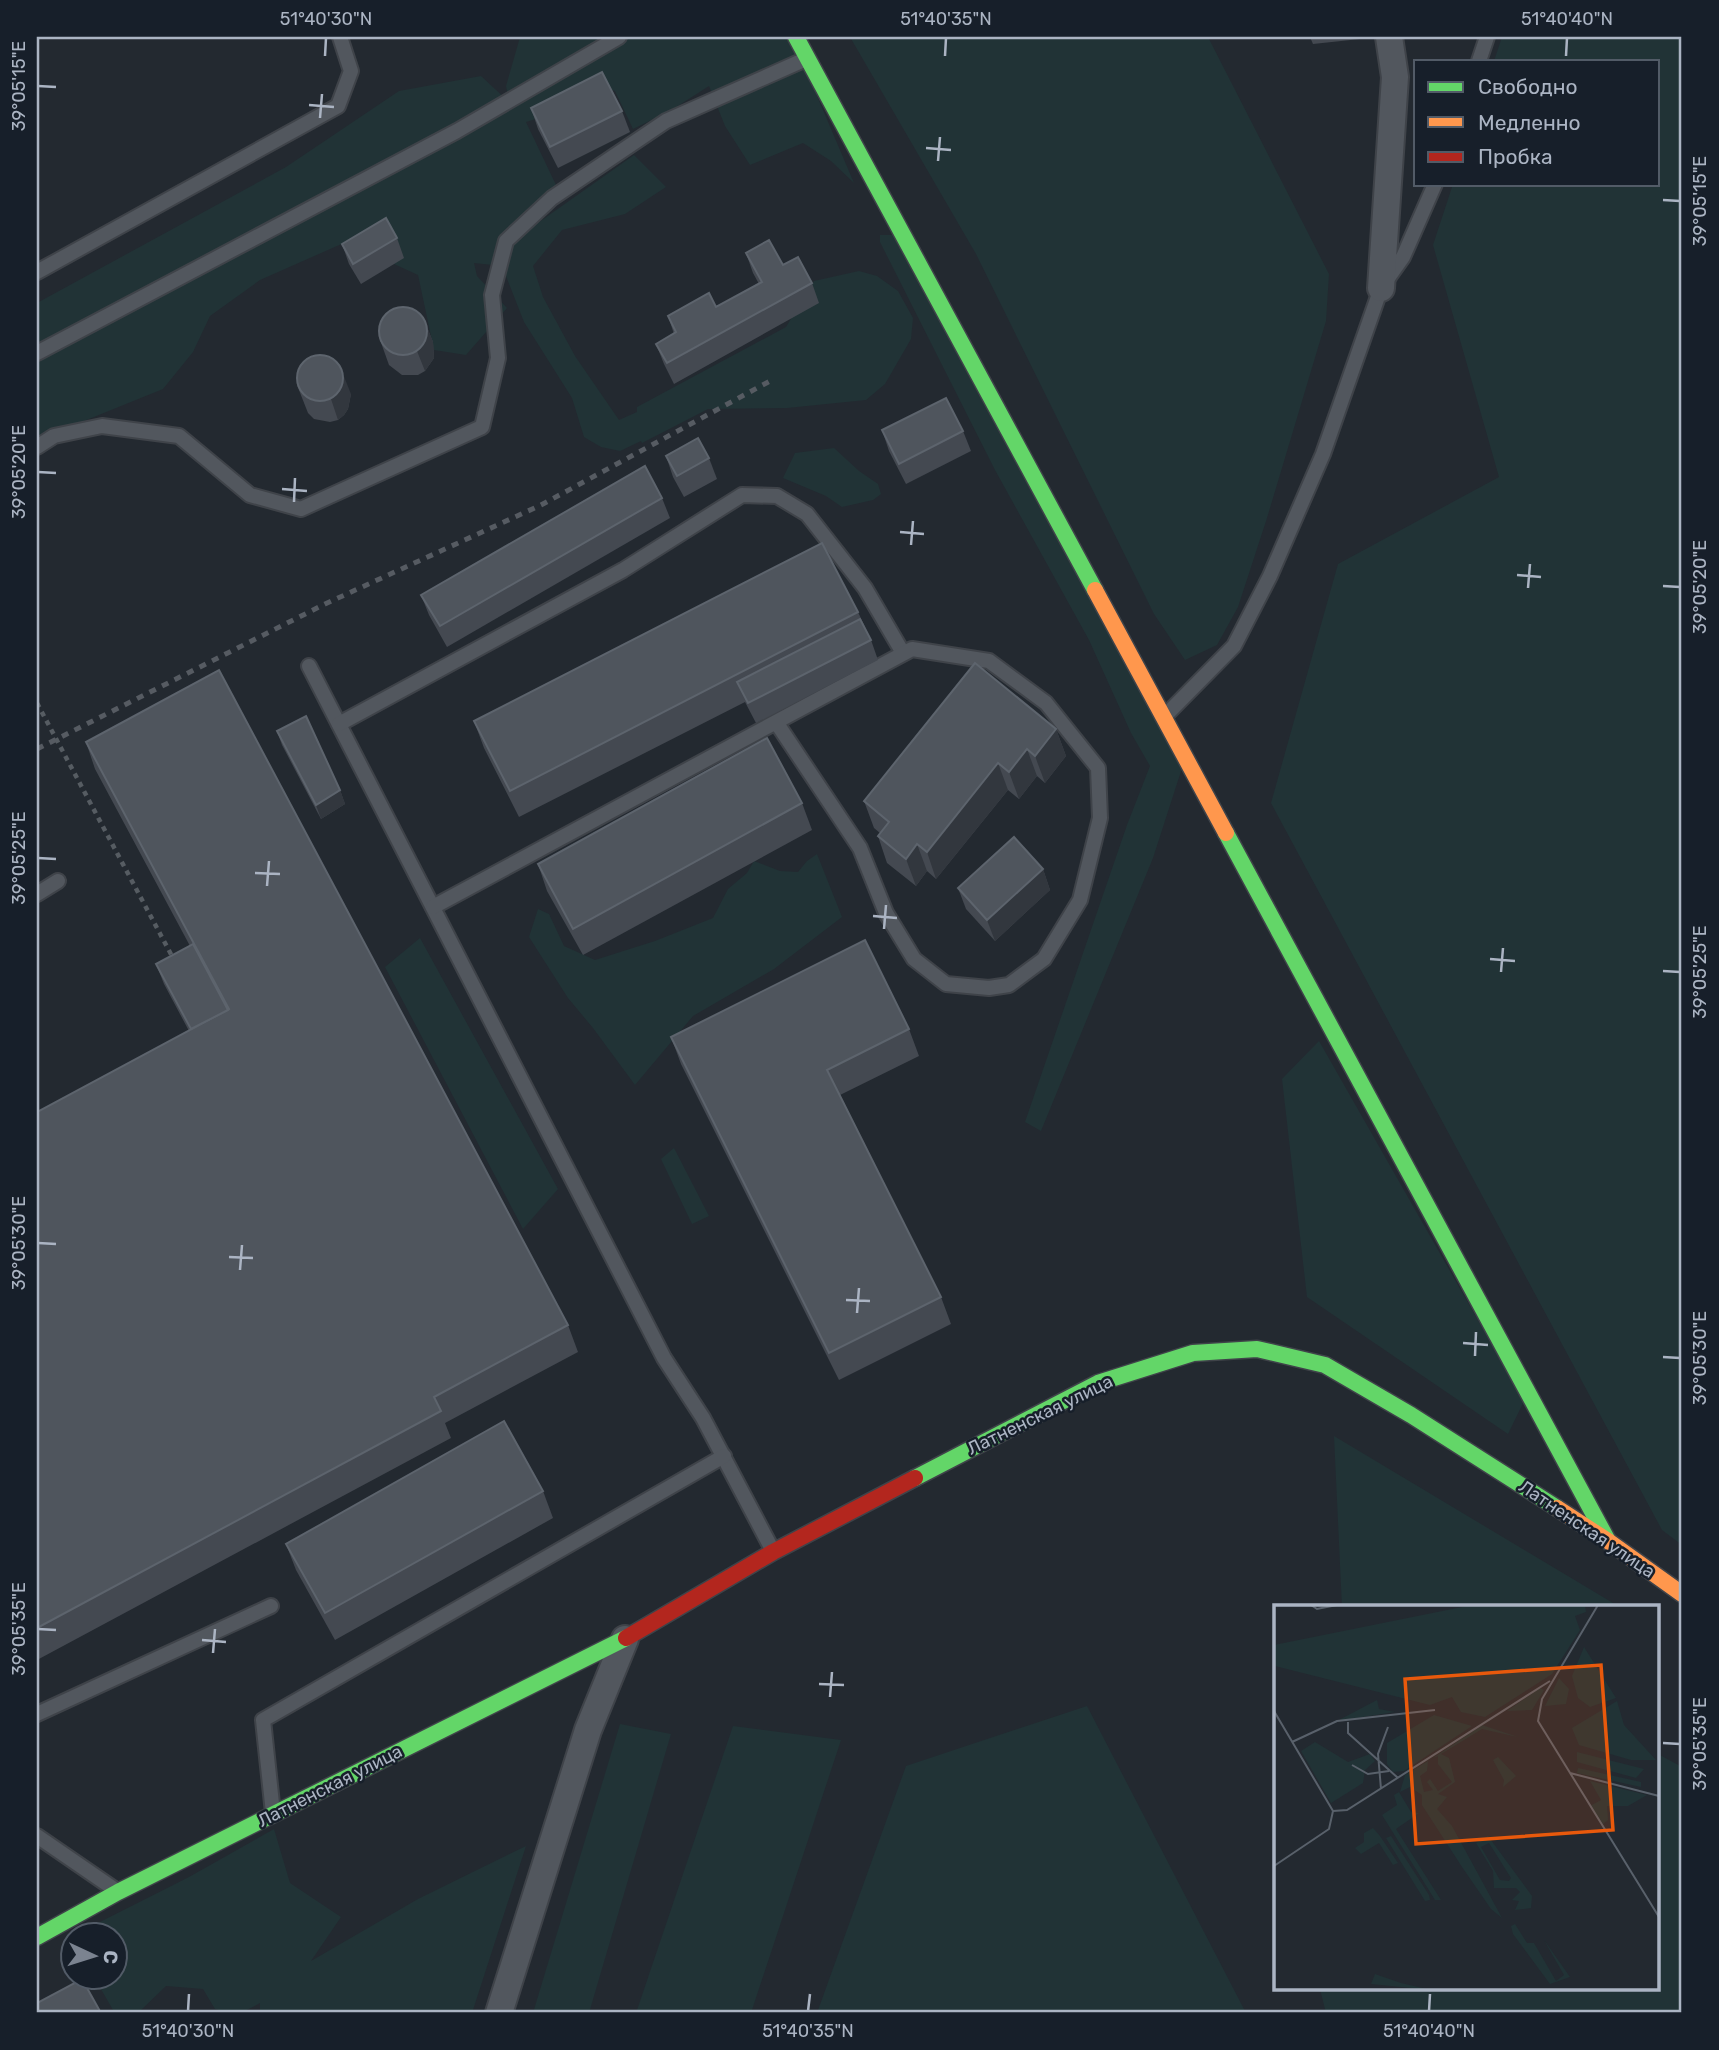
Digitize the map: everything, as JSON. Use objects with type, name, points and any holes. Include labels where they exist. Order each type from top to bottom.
[{"type":"street","points":[[796,37],[1608,1541]]},
{"type":"street","points":[[1381,288],[1395,77],[1390,37]]},
{"type":"street","name":"Латненская улица","points":[[37,1937],[118,1892],[625,1639],[773,1552],[1098,1383],[1193,1353],[1257,1349],[1325,1365],[1411,1415],[1608,1541],[1682,1594]]},
{"type":"street","points":[[499,2013],[588,1730],[625,1639]]},
{"type":"lane","points":[[37,272],[338,106],[351,71],[340,37]]},
{"type":"lane","points":[[37,353],[457,131],[619,37]]},
{"type":"lane","points":[[1479,60],[1487,37]]},
{"type":"lane","points":[[37,447],[54,436],[102,426],[178,436],[250,495],[301,509],[482,427],[498,358],[492,295],[506,241],[552,198],[666,121],[807,58]]},
{"type":"lane","points":[[1164,717],[1234,646],[1270,576],[1323,454],[1381,288],[1403,257],[1434,186]]},
{"type":"lane","points":[[339,724],[622,570],[742,495],[777,496],[807,514],[865,588],[904,653]]},
{"type":"lane","points":[[433,907],[776,722],[904,653],[912,649],[989,661],[1046,704],[1098,768],[1100,818],[1080,900],[1044,959],[1009,985],[989,988],[946,984],[914,959],[886,913],[860,848],[776,722]]},
{"type":"lane","points":[[309,666],[664,1358],[704,1418],[773,1552]]},
{"type":"lane","points":[[37,894],[58,881]]},
{"type":"lane","points":[[273,1815],[262,1720],[724,1457]]},
{"type":"lane","points":[[37,1714],[271,1606]]},
{"type":"lane","points":[[37,1836],[118,1892]]},
{"type":"path","points":[[37,703],[175,962]]},
{"type":"shaded area","points":[[520,37],[792,37],[854,183],[831,161],[803,143],[750,165],[725,126],[709,86],[670,111],[633,129],[615,91],[600,86],[542,117],[526,122],[556,185],[535,225],[634,155],[666,187],[625,214],[562,230],[533,266],[543,297],[575,356],[619,420],[637,412],[637,407],[786,327],[814,281],[859,271],[877,276],[898,291],[913,318],[911,339],[885,384],[866,400],[787,408],[708,409],[642,443],[641,441],[620,451],[601,447],[584,437],[572,398],[524,322],[502,266],[474,263],[477,276],[507,308],[466,355],[434,350],[418,275],[346,242],[260,280],[210,316],[193,352],[163,389],[37,440],[37,303],[286,167],[399,91],[481,76],[509,102],[506,86]]},
{"type":"shaded area","points":[[850,37],[1208,37],[1329,274],[1326,321],[1267,518],[1238,607],[1217,645],[1185,660],[1154,614],[976,254]]},
{"type":"shaded area","points":[[1502,37],[1682,37],[1682,1545],[1662,1530],[1271,803],[1338,564],[1499,477],[1433,245],[1452,186],[1660,186],[1660,60],[1494,60]]},
{"type":"shaded area","points":[[880,235],[895,235],[1183,765],[1153,858],[1041,1131],[1025,1122],[1127,825],[1150,766],[1131,733],[1089,640],[995,470],[880,242]]},
{"type":"shaded area","points":[[834,448],[878,484],[881,494],[873,500],[842,507],[826,496],[783,478],[795,453]]},
{"type":"shaded area","points":[[817,854],[842,917],[774,969],[693,1016],[635,1085],[568,998],[529,937],[538,909],[549,914],[564,946],[595,960],[655,941],[713,918],[728,889],[747,873],[754,861],[780,871],[798,872]]},
{"type":"shaded area","points":[[420,938],[558,1189],[523,1229],[385,967]]},
{"type":"shaded area","points":[[1319,1041],[1524,1401],[1508,1434],[1307,1297],[1282,1079]]},
{"type":"shaded area","points":[[674,1148],[709,1216],[692,1224],[661,1159]]},
{"type":"shaded area","points":[[1334,1436],[1616,1605],[1342,1605]]},
{"type":"shaded area","points":[[1087,1706],[1246,2013],[817,2013],[906,1766]]},
{"type":"shaded area","points":[[620,1724],[671,1734],[589,2013],[533,2013]]},
{"type":"shaded area","points":[[733,1726],[841,1740],[751,2013],[636,2013]]},
{"type":"shaded area","points":[[1660,1755],[1682,1767],[1682,2012],[1326,2013],[1320,1990],[1660,1990]]},
{"type":"shaded area","points":[[274,1829],[290,1883],[341,1917],[311,1961],[418,1899],[526,1846],[472,2013],[260,2013],[260,2003],[234,2012],[215,2009],[203,1989],[166,1986],[138,2013],[113,2010],[101,1990],[130,1990],[130,1920],[104,1920],[189,1877]]},
{"type":"building","points":[[602,72],[622,111],[550,147],[531,108]]},
{"type":"building","points":[[386,218],[397,238],[353,264],[342,244]]},
{"type":"building","points":[[769,240],[783,265],[798,257],[812,283],[667,363],[656,344],[676,332],[668,316],[709,293],[716,307],[762,282],[746,253]]},
{"type":"building","points":[[403,307],[420,314],[427,331],[420,348],[403,355],[386,348],[379,331],[386,314]]},
{"type":"building","points":[[320,355],[337,361],[343,378],[337,395],[320,401],[303,395],[297,378],[303,361]]},
{"type":"building","points":[[946,398],[963,431],[899,464],[882,430]]},
{"type":"building","points":[[698,438],[709,458],[677,476],[666,456]]},
{"type":"building","points":[[645,466],[662,498],[440,626],[421,595]]},
{"type":"building","points":[[822,543],[858,612],[510,791],[474,721]]},
{"type":"building","points":[[860,619],[871,640],[748,703],[737,682]]},
{"type":"building","points":[[975,663],[1056,729],[1035,756],[1027,749],[1009,772],[998,763],[927,852],[917,844],[906,859],[878,836],[889,822],[864,801]]},
{"type":"building","points":[[219,670],[568,1325],[434,1397],[441,1411],[37,1628],[37,1112],[229,1009],[86,742]]},
{"type":"building","points":[[306,716],[340,790],[316,805],[277,731]]},
{"type":"building","points":[[767,738],[802,803],[573,929],[538,864]]},
{"type":"building","points":[[1014,837],[1043,869],[987,920],[958,888]]},
{"type":"building","points":[[865,940],[909,1029],[827,1070],[941,1297],[829,1353],[671,1037]]},
{"type":"building","points":[[193,944],[228,1010],[191,1029],[156,964]]},
{"type":"building","points":[[504,1421],[543,1491],[325,1613],[286,1544]]},
{"type":"building","points":[[61,1990],[88,1990],[101,2013],[37,2013],[37,2003]]},
{"type":"railway","points":[[37,749],[325,604],[541,505],[770,381]]},
{"type":"traffic: fast","points":[[796,37],[1095,590]]},
{"type":"traffic: fast","points":[[1226,833],[1607,1539]]},
{"type":"traffic: fast","points":[[915,1478],[1098,1383],[1193,1353],[1257,1349],[1325,1365],[1411,1415],[1557,1508]]},
{"type":"traffic: fast","points":[[37,1937],[118,1892],[626,1638]]},
{"type":"traffic: slow","points":[[1095,590],[1226,833]]},
{"type":"traffic: slow","points":[[1557,1508],[1682,1594]]},
{"type":"traffic: jam","points":[[626,1638],[773,1552],[915,1478]]}]
